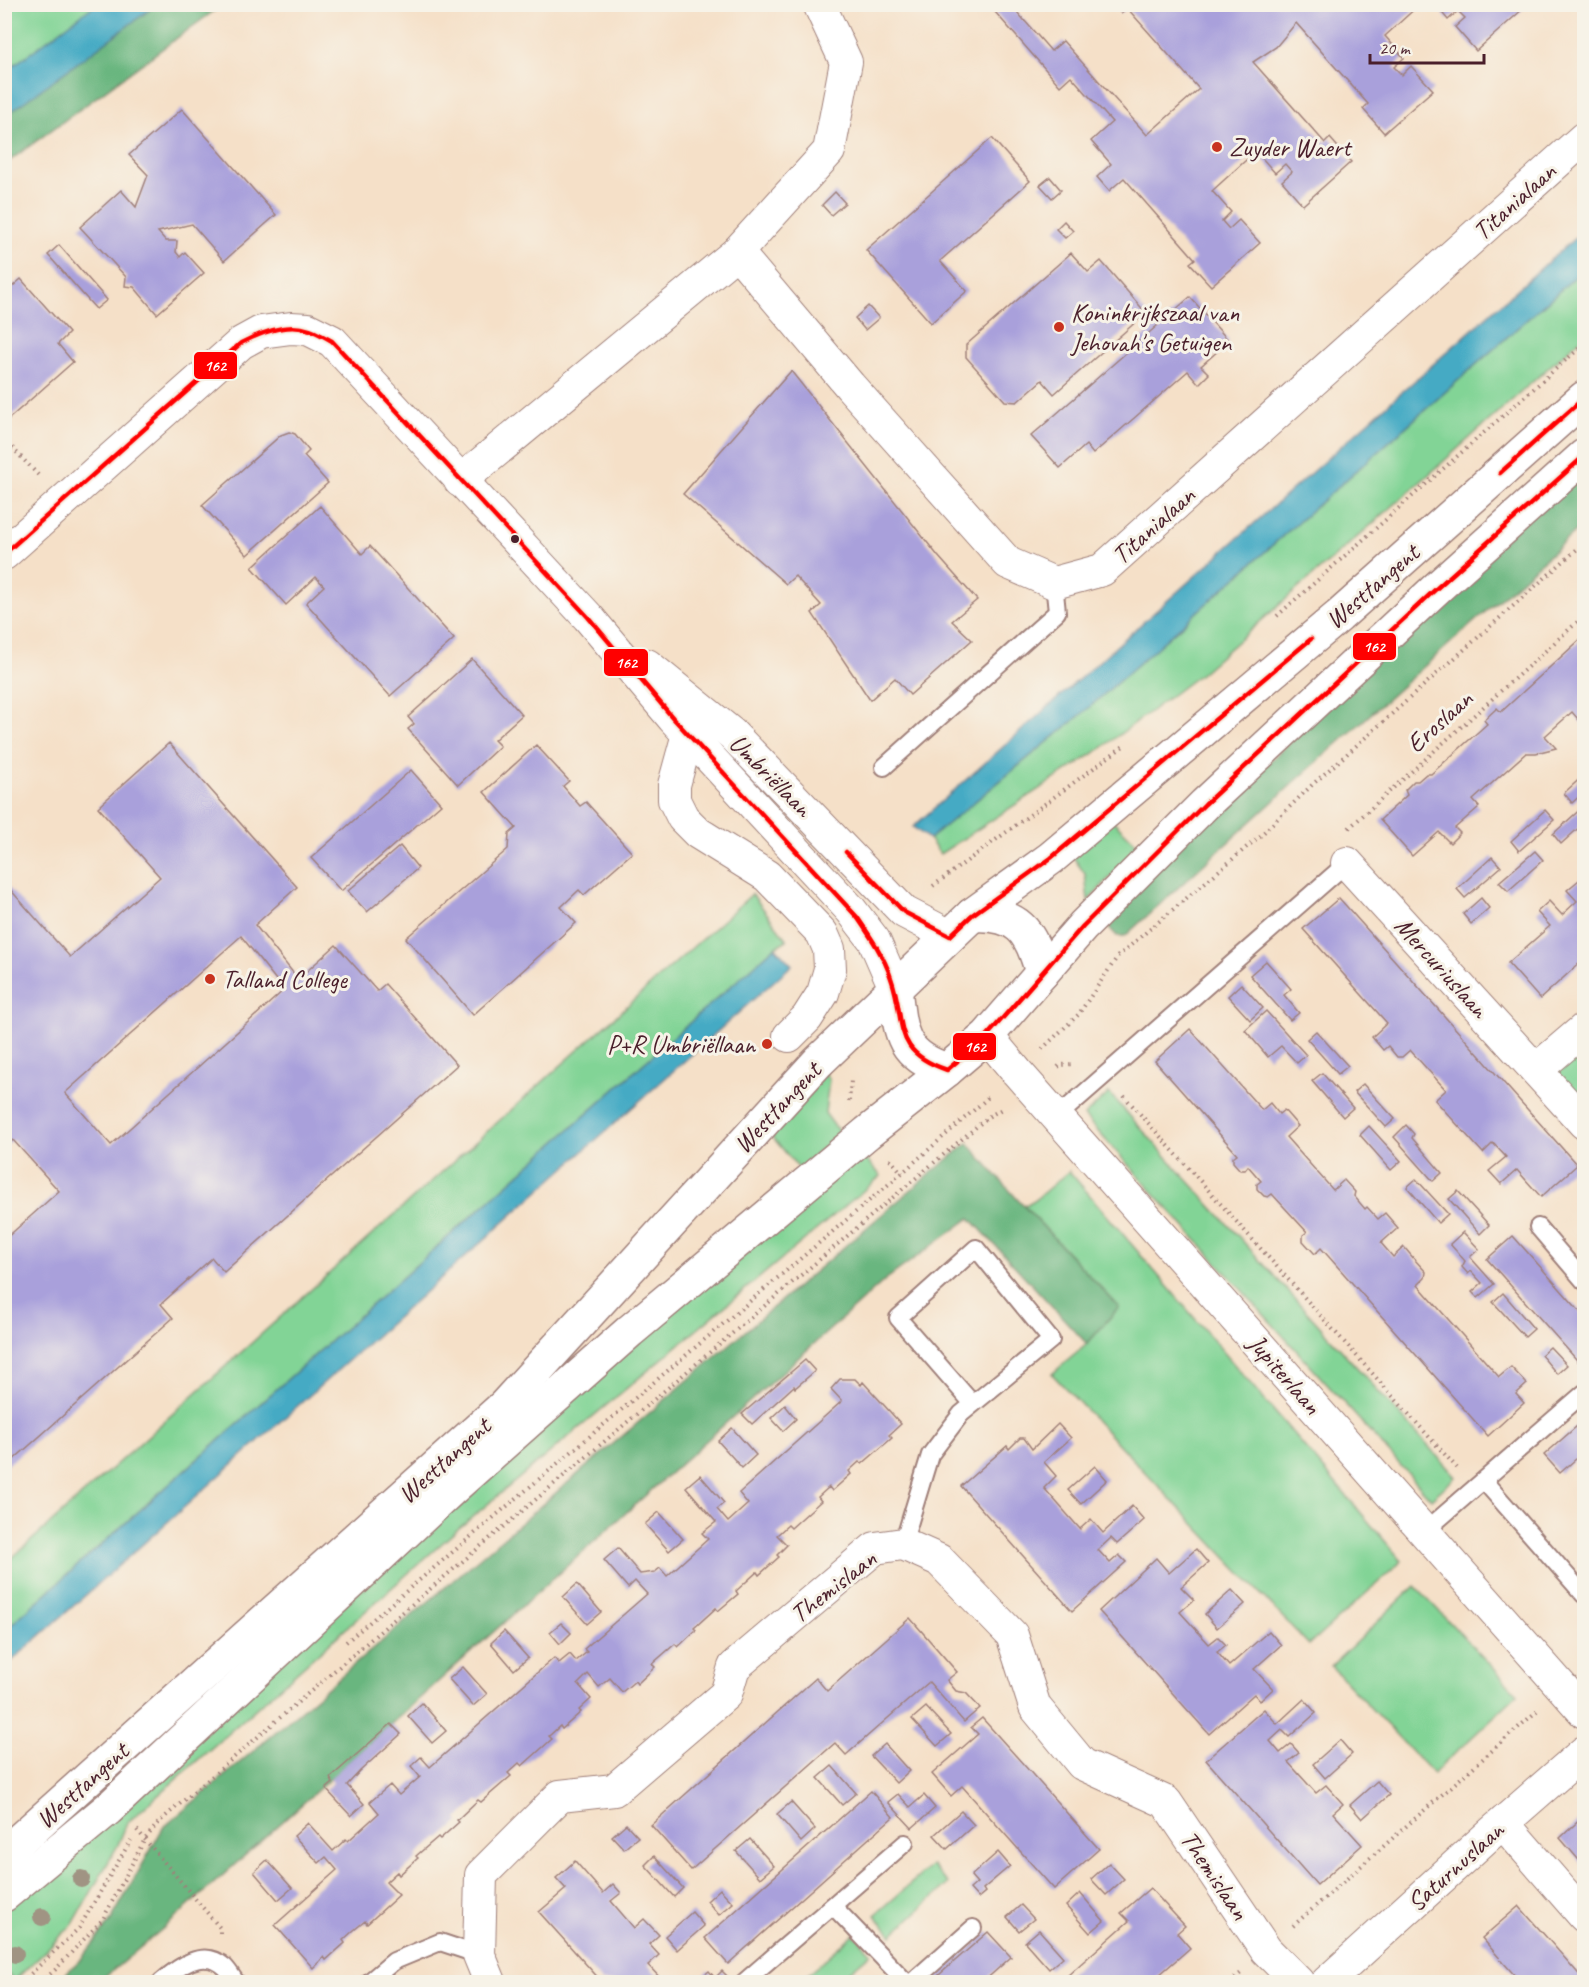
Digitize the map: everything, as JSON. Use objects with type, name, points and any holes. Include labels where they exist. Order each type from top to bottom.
[{"type":"main road","name":"Westtangent","points":[[4,1854],[504,1406],[818,1062],[961,926],[1051,858],[1339,616],[1584,398]]},
{"type":"main road","name":"Westtangent","points":[[4,1895],[108,1809],[444,1497],[630,1331],[987,1036],[1083,926],[1206,804],[1455,572],[1584,456]]},
{"type":"main road","points":[[961,926],[990,914],[1003,916],[1016,923],[1035,947],[1042,973]]},
{"type":"main road","points":[[895,988],[902,1031],[907,1044],[913,1053],[926,1063],[947,1071]]},
{"type":"street","points":[[460,481],[737,252],[829,151],[846,62],[819,4]]},
{"type":"street","name":"Titanialaan","points":[[1054,583],[1102,570],[1584,138]]},
{"type":"street","points":[[737,252],[850,386],[1008,564],[1054,583]]},
{"type":"street","name":"Umbriëllaan","points":[[4,554],[241,343],[261,332],[291,328],[308,329],[332,341],[588,618],[688,734],[857,917],[874,940],[895,988]]},
{"type":"street","name":"Umbriëllaan","points":[[588,618],[732,734],[904,912],[961,926]]},
{"type":"street","name":"Umbriëllaan","points":[[688,734],[674,785],[674,800],[683,818],[698,833],[767,876],[822,933],[829,949],[831,969],[823,993],[807,1018],[789,1036]]},
{"type":"street","name":"Mercuriuslaan","points":[[1347,863],[1584,1123]]},
{"type":"street","points":[[1536,1071],[1584,1029]]},
{"type":"street","name":"Jupiterlaan","points":[[987,1036],[1584,1712]]},
{"type":"street","name":"Themislaan","points":[[484,1969],[481,1875],[560,1796],[614,1790],[726,1694],[734,1667],[875,1548],[903,1544],[939,1560],[1012,1635],[1035,1707],[1082,1764],[1167,1802],[1266,1950],[1298,1983]]},
{"type":"street","name":"Saturnuslaan","points":[[1327,1983],[1584,1752]]},
{"type":"street","points":[[1503,1823],[1584,1916]]},
{"type":"lane","points":[[884,767],[1057,612],[1054,583]]},
{"type":"lane","points":[[1058,1116],[1347,863]]},
{"type":"lane","points":[[1538,1227],[1584,1281]]},
{"type":"lane","points":[[903,1544],[930,1455],[961,1414],[1051,1341],[976,1248],[898,1318],[973,1404]]},
{"type":"lane","points":[[1424,1532],[1584,1393]]},
{"type":"lane","points":[[1480,1485],[1584,1595]]},
{"type":"lane","points":[[744,1983],[905,1843]]},
{"type":"lane","points":[[833,1906],[906,1983]]},
{"type":"lane","points":[[912,1983],[973,1928]]},
{"type":"lane","name":"Themislaan","points":[[369,1983],[394,1961],[440,1942],[484,1969]]},
{"type":"lane","points":[[161,1983],[186,1962],[197,1959],[212,1959],[224,1966],[236,1983]]},
{"type":"path","name":"Westtangent","points":[[1276,618],[1584,344]]},
{"type":"path","points":[[4,439],[63,501]]},
{"type":"path","points":[[1051,1041],[1078,1015],[1118,956],[1260,836],[1312,785],[1584,543]]},
{"type":"path","name":"Eroslaan","points":[[1347,863],[1340,836],[1584,616]]},
{"type":"path","points":[[930,888],[1131,741]]},
{"type":"path","points":[[41,1983],[103,1919],[145,1839],[159,1822],[969,1132],[988,1117],[1033,1090],[1060,1065],[1095,1064],[1480,1485]]},
{"type":"path","points":[[341,1646],[984,1101]]},
{"type":"path","points":[[1230,1983],[1563,1687]]},
{"type":"path","points":[[22,1983],[78,1928],[137,1830],[145,1822]]},
{"type":"path","points":[[137,1830],[220,1928],[218,1963]]},
{"type":"green space","points":[[14,4],[96,5],[5,72],[5,11]]},
{"type":"green space","points":[[156,5],[222,5],[5,164],[4,116]]},
{"type":"green space","points":[[1584,269],[1584,336],[1200,674],[1099,750],[940,854],[929,839],[1083,713]]},
{"type":"green space","points":[[1584,464],[1584,524],[1125,936],[1117,936],[1102,920]]},
{"type":"green space","points":[[1112,820],[1139,846],[1088,901],[1085,874],[1073,857]]},
{"type":"green space","points":[[752,894],[787,940],[775,947],[5,1630],[4,1565]]},
{"type":"green space","points":[[1584,1029],[1584,1123],[1536,1070]]},
{"type":"green space","points":[[820,1065],[829,1080],[825,1113],[839,1132],[800,1170],[765,1128]]},
{"type":"green space","points":[[1109,1093],[1456,1477],[1431,1499],[1084,1116]]},
{"type":"green space","points":[[968,1143],[1119,1307],[1087,1344],[970,1218],[885,1280],[172,1921],[99,1982],[57,1982],[82,1958],[110,1922],[163,1828]]},
{"type":"green space","points":[[861,1153],[881,1176],[458,1529],[127,1823],[118,1845],[73,1924],[14,1981],[5,1970],[4,1910],[661,1320]]},
{"type":"green space","points":[[1069,1171],[1402,1561],[1309,1645],[1052,1374],[1087,1344],[1119,1307],[1024,1206],[1036,1199]]},
{"type":"green space","points":[[1415,1586],[1518,1694],[1433,1774],[1331,1666]]},
{"type":"green space","points":[[932,1865],[948,1884],[892,1935],[875,1915]]},
{"type":"green space","points":[[854,1934],[871,1953],[837,1982],[799,1982]]},
{"type":"water","points":[[96,4],[156,5],[5,116],[5,72]]},
{"type":"water","points":[[1584,230],[1584,269],[1083,713],[929,839],[913,827]]},
{"type":"water","points":[[775,947],[792,965],[5,1667],[5,1630]]},
{"type":"building","name":"Zuyder Waert","points":[[988,4],[1010,4],[1051,51],[1063,41],[1147,135],[1199,89],[1127,8],[1121,13],[1113,4],[1420,4],[1385,36],[1404,58],[1394,67],[1402,75],[1411,66],[1433,90],[1384,133],[1363,109],[1368,104],[1296,23],[1276,47],[1253,62],[1325,143],[1330,138],[1351,162],[1303,205],[1282,181],[1292,172],[1285,164],[1275,173],[1256,151],[1212,191],[1231,212],[1222,221],[1229,229],[1239,220],[1260,243],[1211,286],[1190,263],[1195,259],[1124,178],[1109,191],[1097,177],[1111,164],[1091,141],[1112,122],[1071,76],[1060,86]]},
{"type":"building","points":[[1435,4],[1521,4],[1524,8],[1476,51],[1455,27],[1465,18],[1458,11],[1448,20]]},
{"type":"building","points":[[182,109],[276,215],[224,261],[192,224],[158,232],[166,241],[177,241],[176,252],[180,257],[185,252],[204,273],[157,314],[134,287],[125,286],[126,277],[80,227],[121,190],[136,207],[148,175],[129,155]]},
{"type":"building","points":[[992,138],[1030,181],[940,261],[967,291],[931,323],[866,250]]},
{"type":"building","points":[[1050,177],[1061,190],[1052,198],[1040,185]]},
{"type":"building","points":[[835,192],[845,203],[831,215],[822,205]]},
{"type":"building","points":[[1064,221],[1073,231],[1065,238],[1056,229]]},
{"type":"building","points":[[59,245],[107,300],[96,309],[48,255]]},
{"type":"building","name":"Koninkrijkszaal van Jehovah's Getuigen","points":[[1071,253],[1088,272],[1101,261],[1146,313],[1054,394],[1042,380],[1017,402],[1005,401],[966,357],[966,345]]},
{"type":"building","points":[[21,279],[69,333],[58,344],[73,362],[4,423],[4,294]]},
{"type":"building","points":[[1190,297],[1229,341],[1201,366],[1209,374],[1199,384],[1188,371],[1093,454],[1086,445],[1060,468],[1031,436]]},
{"type":"building","points":[[868,306],[879,318],[865,330],[855,318]]},
{"type":"building","points":[[791,371],[938,556],[977,600],[952,621],[972,640],[910,695],[895,678],[870,700],[812,613],[821,605],[795,576],[786,584],[683,494]]},
{"type":"building","points":[[289,432],[295,434],[309,451],[304,456],[328,483],[247,555],[202,505],[281,435]]},
{"type":"building","points":[[320,506],[362,554],[370,546],[454,639],[390,696],[306,603],[324,586],[316,577],[286,605],[252,567]]},
{"type":"building","points":[[1584,636],[1584,701],[1581,705],[1584,709],[1584,726],[1572,712],[1545,736],[1556,748],[1526,753],[1473,800],[1479,807],[1455,828],[1460,833],[1450,843],[1439,832],[1412,856],[1380,820],[1407,795],[1405,790],[1414,781],[1418,781],[1426,774],[1431,774],[1487,724],[1484,720],[1497,708],[1501,712]]},
{"type":"building","points":[[472,659],[522,715],[494,740],[500,746],[458,785],[408,729],[414,724],[408,717]]},
{"type":"building","points":[[169,743],[297,887],[255,925],[298,979],[336,945],[377,991],[385,984],[457,1065],[224,1272],[212,1258],[161,1304],[173,1318],[4,1468],[4,1240],[59,1191],[13,1140],[4,1148],[4,890],[8,887],[70,957],[160,877],[98,807]],"holes":[[[241,936],[284,990],[111,1145],[65,1093]]]},
{"type":"building","points":[[536,745],[569,781],[563,786],[580,806],[586,802],[632,853],[584,895],[579,890],[561,907],[576,923],[473,1015],[406,938],[508,849],[509,834],[516,828],[484,792]]},
{"type":"building","points":[[411,770],[441,804],[341,891],[311,858]]},
{"type":"building","points":[[1584,775],[1584,792],[1572,803],[1564,793]]},
{"type":"building","points":[[1584,806],[1584,823],[1561,844],[1553,834]]},
{"type":"building","points":[[1545,810],[1554,820],[1519,851],[1511,841]]},
{"type":"building","points":[[400,846],[418,868],[367,912],[348,891]]},
{"type":"building","points":[[1535,851],[1543,860],[1508,891],[1499,882]]},
{"type":"building","points":[[1492,857],[1501,867],[1465,898],[1457,889]]},
{"type":"building","points":[[1579,880],[1584,887],[1584,959],[1540,999],[1508,963],[1550,926],[1537,912],[1549,901],[1562,915],[1577,901],[1567,890]]},
{"type":"building","points":[[1339,898],[1577,1165],[1541,1197],[1517,1170],[1501,1184],[1489,1171],[1506,1157],[1493,1143],[1483,1153],[1435,1100],[1446,1090],[1410,1050],[1402,1057],[1397,1057],[1388,1046],[1383,1050],[1372,1037],[1387,1023],[1303,929]]},
{"type":"building","points":[[1481,898],[1489,908],[1471,924],[1463,914]]},
{"type":"building","points":[[1266,961],[1291,989],[1284,995],[1299,1013],[1290,1020],[1250,975]]},
{"type":"building","points":[[1241,984],[1263,1008],[1250,1020],[1228,996]]},
{"type":"building","points":[[1266,1011],[1306,1055],[1297,1063],[1281,1046],[1268,1057],[1245,1030]]},
{"type":"building","points":[[1190,1029],[1262,1110],[1270,1103],[1279,1114],[1284,1110],[1298,1126],[1286,1137],[1333,1190],[1344,1180],[1355,1192],[1354,1196],[1365,1209],[1367,1207],[1378,1219],[1385,1213],[1398,1228],[1381,1243],[1393,1257],[1404,1247],[1426,1272],[1425,1278],[1418,1285],[1499,1377],[1511,1367],[1527,1384],[1516,1394],[1524,1403],[1488,1436],[1321,1248],[1315,1254],[1303,1241],[1303,1235],[1307,1232],[1272,1194],[1268,1197],[1264,1196],[1257,1189],[1257,1184],[1261,1181],[1248,1166],[1245,1170],[1240,1170],[1233,1162],[1233,1157],[1237,1154],[1155,1061]]},
{"type":"building","points":[[1316,1031],[1348,1066],[1338,1074],[1307,1039]]},
{"type":"building","points":[[1322,1073],[1353,1108],[1343,1117],[1312,1081]]},
{"type":"building","points":[[1363,1084],[1395,1119],[1386,1127],[1354,1092]]},
{"type":"building","points":[[1406,1125],[1414,1134],[1412,1138],[1442,1173],[1433,1181],[1394,1137]]},
{"type":"building","points":[[1369,1126],[1401,1161],[1391,1170],[1360,1135]]},
{"type":"building","points":[[1416,1179],[1448,1214],[1438,1223],[1407,1187]]},
{"type":"building","points":[[1458,1191],[1489,1225],[1480,1234],[1449,1199]]},
{"type":"building","points":[[1463,1232],[1479,1249],[1470,1257],[1494,1284],[1478,1298],[1472,1292],[1482,1283],[1471,1271],[1468,1274],[1462,1267],[1465,1261],[1450,1244]]},
{"type":"building","points":[[1513,1236],[1584,1316],[1584,1368],[1487,1259]]},
{"type":"building","points":[[1503,1293],[1534,1329],[1525,1337],[1493,1302]]},
{"type":"building","points":[[1550,1347],[1567,1365],[1557,1374],[1541,1355]]},
{"type":"building","points":[[805,1360],[815,1371],[795,1388],[794,1386],[752,1424],[742,1414]]},
{"type":"building","points":[[840,1379],[855,1379],[861,1385],[863,1382],[901,1424],[889,1435],[892,1438],[862,1464],[859,1462],[849,1471],[851,1474],[832,1491],[829,1487],[818,1497],[821,1501],[791,1528],[788,1525],[777,1535],[787,1545],[777,1555],[779,1557],[759,1575],[757,1572],[736,1591],[738,1594],[718,1611],[716,1608],[678,1647],[675,1644],[652,1664],[655,1667],[637,1684],[635,1681],[622,1692],[610,1678],[599,1687],[588,1674],[578,1684],[591,1699],[579,1710],[581,1712],[562,1729],[560,1726],[549,1736],[552,1739],[522,1766],[519,1763],[508,1773],[511,1776],[481,1802],[478,1800],[457,1820],[459,1822],[416,1856],[418,1858],[399,1875],[397,1872],[386,1882],[399,1895],[367,1924],[365,1921],[354,1930],[343,1940],[345,1943],[326,1960],[324,1957],[313,1968],[275,1925],[337,1870],[326,1857],[319,1863],[294,1836],[308,1823],[333,1851],[346,1839],[348,1841],[379,1813],[370,1802],[390,1785],[399,1795],[420,1777],[411,1766],[421,1757],[430,1767],[554,1658],[559,1663],[570,1654],[576,1661],[587,1652],[584,1649],[647,1594],[635,1581],[628,1588],[604,1560],[618,1548],[640,1574],[655,1572],[660,1568],[667,1576],[708,1539],[702,1533],[716,1522],[686,1487],[700,1475],[724,1503],[717,1509],[728,1522],[748,1504],[739,1493],[842,1401],[831,1389]]},
{"type":"building","points":[[785,1405],[796,1419],[783,1431],[771,1418]]},
{"type":"building","points":[[1584,1420],[1584,1435],[1580,1440],[1584,1445],[1584,1452],[1560,1473],[1544,1455]]},
{"type":"building","points":[[1058,1424],[1071,1438],[1044,1462],[1056,1476],[1044,1488],[1080,1529],[1091,1519],[1103,1533],[1132,1506],[1144,1520],[1117,1544],[1111,1538],[1098,1550],[1110,1563],[1119,1555],[1126,1562],[1072,1611],[961,1486],[1007,1446],[1009,1449],[1020,1438],[1024,1438],[1032,1449]]},
{"type":"building","points":[[732,1428],[756,1455],[742,1468],[718,1441]]},
{"type":"building","points":[[1095,1466],[1107,1480],[1081,1504],[1068,1490]]},
{"type":"building","points":[[659,1512],[683,1539],[669,1551],[645,1524]]},
{"type":"building","points":[[1196,1549],[1208,1563],[1181,1587],[1194,1600],[1180,1612],[1209,1644],[1218,1637],[1226,1645],[1217,1652],[1229,1666],[1269,1631],[1281,1645],[1254,1669],[1273,1689],[1260,1701],[1254,1694],[1209,1734],[1099,1611],[1156,1558],[1169,1573]]},
{"type":"building","points":[[577,1584],[601,1612],[587,1624],[563,1597]]},
{"type":"building","points":[[1232,1590],[1245,1604],[1217,1628],[1205,1614]]},
{"type":"building","points":[[910,1618],[957,1672],[947,1680],[956,1691],[966,1693],[980,1708],[964,1722],[929,1682],[846,1755],[835,1743],[691,1870],[651,1825],[816,1678],[827,1691]]},
{"type":"building","points":[[561,1623],[571,1633],[560,1644],[550,1632]]},
{"type":"building","points":[[504,1631],[528,1658],[514,1670],[491,1643]]},
{"type":"building","points":[[463,1667],[487,1694],[473,1706],[449,1679]]},
{"type":"building","points":[[1304,1699],[1316,1713],[1289,1737],[1282,1730],[1270,1741],[1280,1753],[1291,1744],[1299,1753],[1288,1762],[1316,1793],[1326,1785],[1343,1804],[1333,1813],[1362,1845],[1317,1885],[1206,1760],[1264,1709],[1277,1724]]},
{"type":"building","points":[[422,1703],[446,1731],[432,1743],[408,1716]]},
{"type":"building","points":[[926,1707],[951,1734],[937,1746],[912,1719]]},
{"type":"building","points":[[982,1718],[1099,1849],[1054,1889],[962,1786],[951,1796],[932,1774],[978,1734],[971,1727]]},
{"type":"building","points":[[391,1724],[401,1734],[347,1785],[364,1804],[351,1816],[326,1789],[333,1783],[330,1778]]},
{"type":"building","points":[[1340,1740],[1352,1754],[1325,1778],[1313,1764]]},
{"type":"building","points":[[885,1744],[909,1771],[896,1783],[871,1756]]},
{"type":"building","points":[[832,1766],[856,1793],[842,1805],[818,1778]]},
{"type":"building","points":[[1377,1781],[1389,1795],[1362,1819],[1350,1805]]},
{"type":"building","points":[[871,1791],[893,1817],[728,1964],[705,1938]]},
{"type":"building","points":[[898,1794],[910,1807],[924,1795],[935,1808],[912,1828],[888,1802]]},
{"type":"building","points":[[791,1802],[815,1829],[801,1842],[777,1814]]},
{"type":"building","points":[[961,1811],[974,1825],[947,1849],[934,1835]]},
{"type":"building","points":[[1584,1816],[1584,1866],[1560,1838]]},
{"type":"building","points":[[626,1824],[638,1837],[624,1849],[612,1836]]},
{"type":"building","points":[[750,1839],[774,1866],[760,1878],[736,1851]]},
{"type":"building","points":[[998,1852],[1010,1866],[983,1889],[985,1892],[978,1898],[970,1889],[977,1883],[971,1876]]},
{"type":"building","points":[[654,1856],[683,1888],[674,1897],[645,1865]]},
{"type":"building","points":[[267,1860],[292,1888],[278,1900],[254,1872]]},
{"type":"building","points":[[575,1861],[603,1893],[613,1884],[621,1893],[611,1901],[634,1928],[644,1919],[659,1935],[649,1944],[659,1955],[648,1965],[664,1982],[602,1982],[539,1912],[566,1889],[556,1878]]},
{"type":"building","points":[[1109,1863],[1124,1879],[1106,1895],[1091,1879]]},
{"type":"building","points":[[1150,1888],[1185,1926],[1177,1933],[1190,1948],[1151,1982],[1072,1982],[1067,1976],[1129,1921],[1121,1913]]},
{"type":"building","points":[[720,1889],[733,1903],[719,1915],[707,1901]]},
{"type":"building","points":[[1080,1893],[1104,1921],[1090,1933],[1066,1906]]},
{"type":"building","points":[[1021,1905],[1034,1919],[1019,1931],[1007,1917]]},
{"type":"building","points":[[1519,1906],[1584,1982],[1511,1982],[1517,1978],[1482,1938]]},
{"type":"building","points":[[692,1912],[704,1926],[677,1950],[665,1936]]},
{"type":"building","points":[[1039,1930],[1063,1957],[1049,1969],[1025,1942]]},
{"type":"building","points":[[988,1932],[1011,1957],[983,1982],[931,1982]]},
{"type":"building","points":[[709,1971],[715,1978],[722,1971],[727,1976],[720,1982],[696,1982]]},
{"type":"transit line","name":"162","points":[[4,554],[241,343],[265,332],[293,327],[310,330],[332,341],[588,617],[673,718],[857,917],[885,962],[896,994],[908,1044],[916,1054],[947,1070],[987,1036],[1083,926],[1205,804],[1437,588],[1584,456]]},
{"type":"transit line","name":"162","points":[[1500,473],[1584,398]]},
{"type":"transit line","name":"162","points":[[846,852],[904,912],[950,936],[972,915],[1051,858],[1311,639]]},
{"type":"place","name":"Zuyder Waert","points":[[1217,147]]},
{"type":"place","name":"Koninkrijkszaal van Jehovah's Getuigen","points":[[1059,327]]},
{"type":"place","name":"Talland College","points":[[210,979]]},
{"type":"place","name":"P+R Umbriëllaan","points":[[767,1044]]}]
